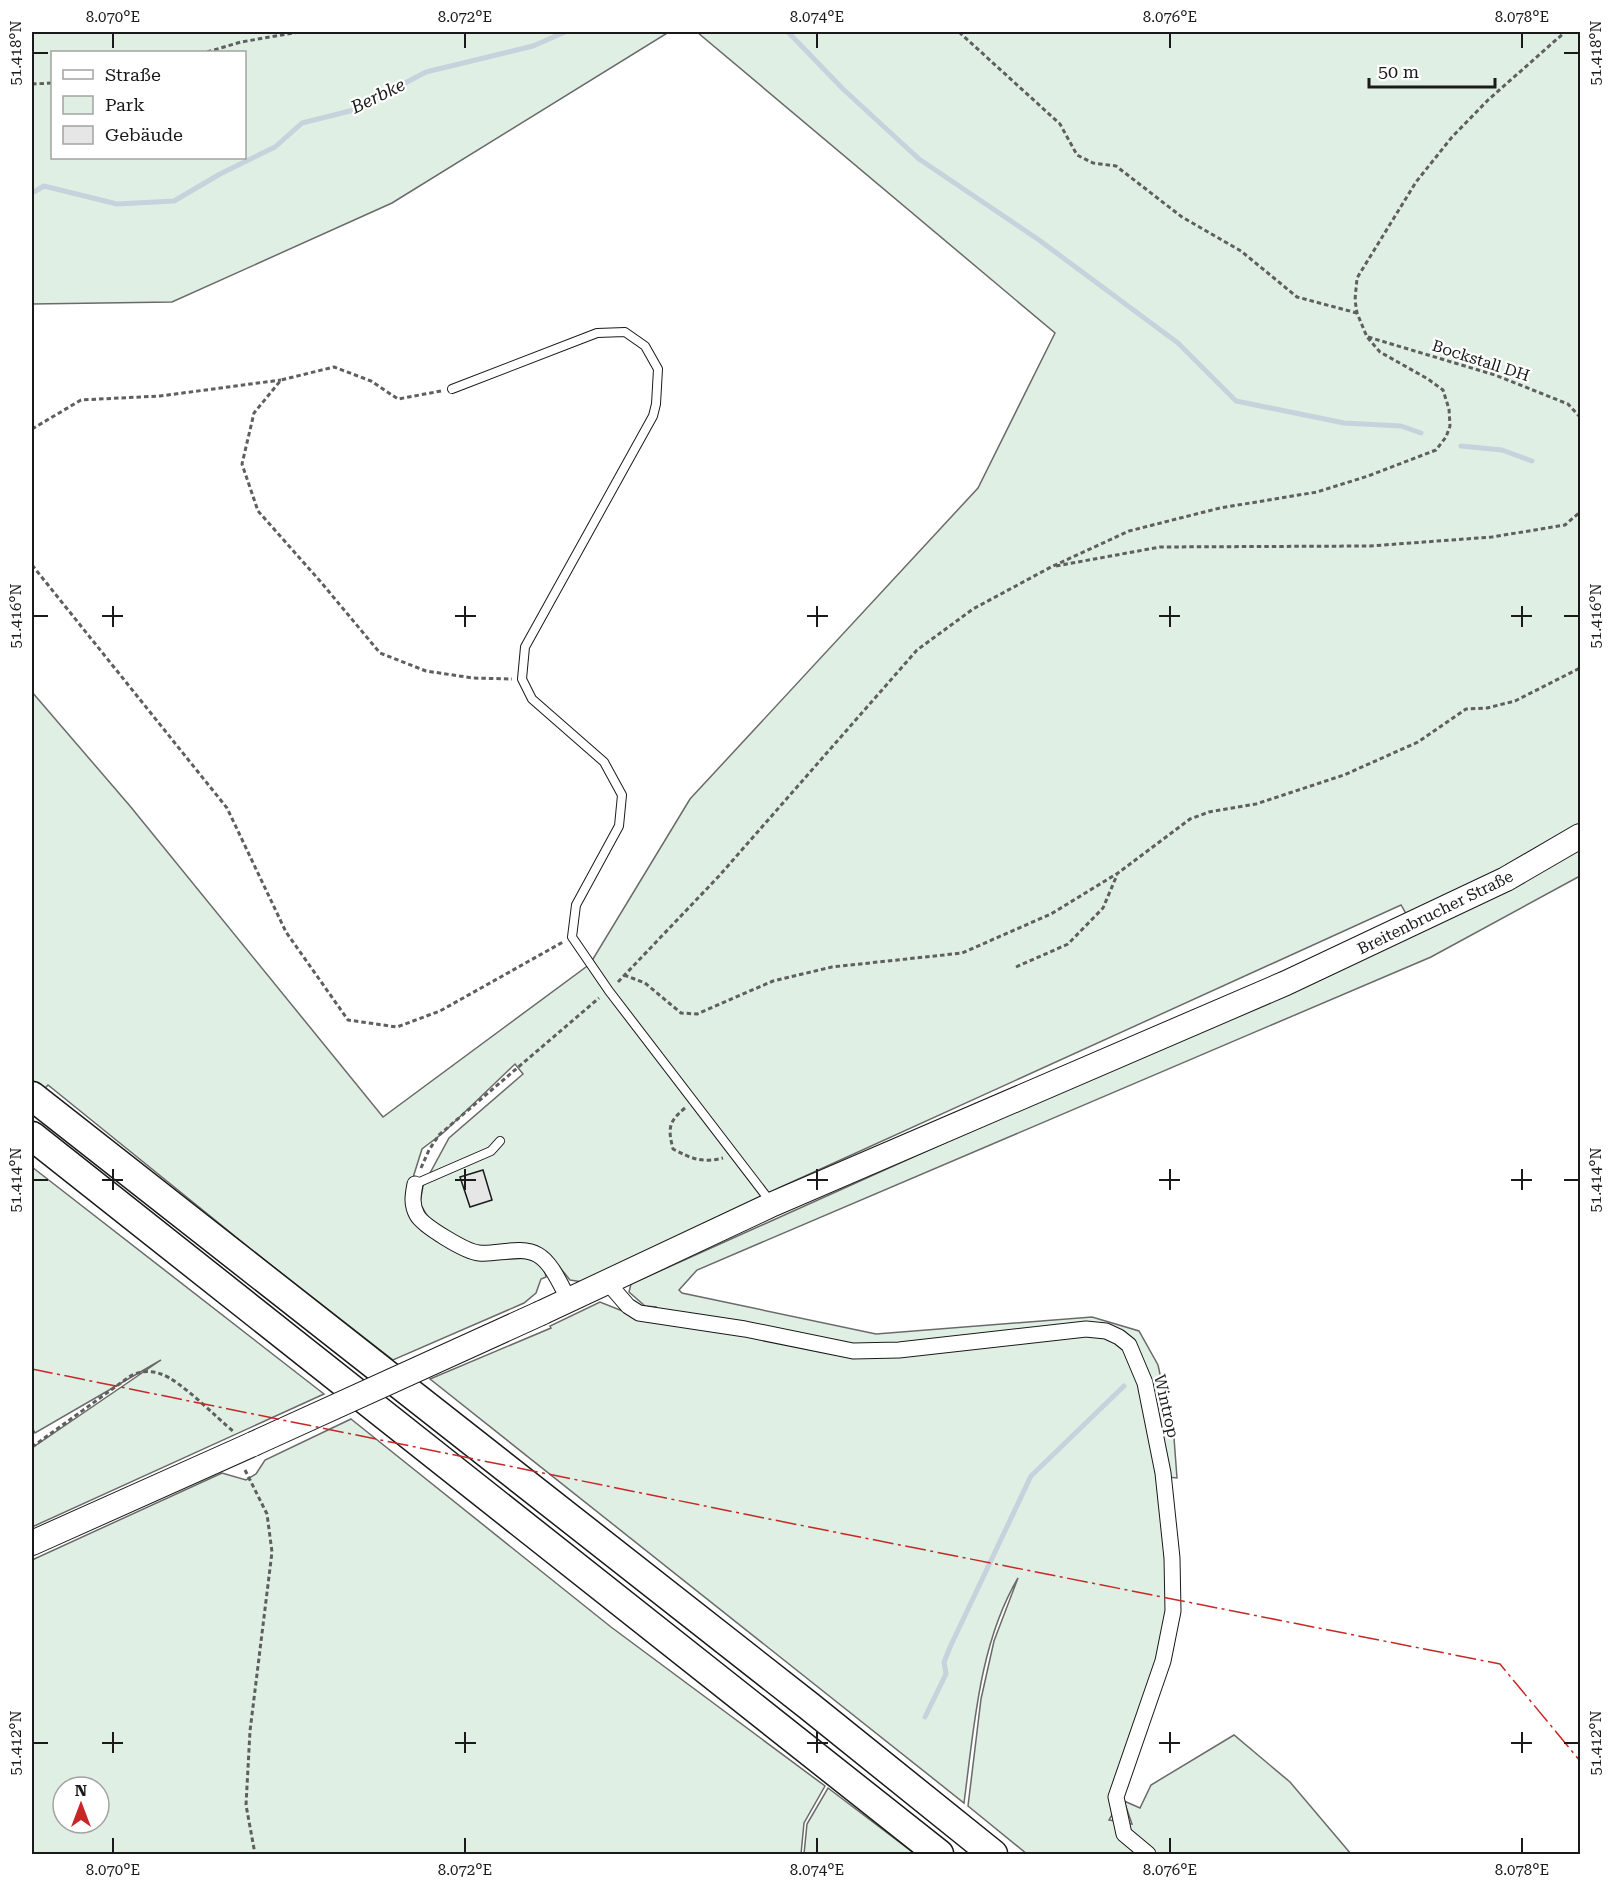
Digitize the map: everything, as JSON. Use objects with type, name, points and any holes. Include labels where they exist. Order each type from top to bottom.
[{"type":"highway","points":[[32,1096],[809,1706],[993,1854]]},
{"type":"highway","points":[[32,1136],[939,1854]]},
{"type":"main road","name":"Breitenbrucher Straße","points":[[32,1543],[243,1444],[608,1283],[773,1204],[1286,983],[1506,879],[1581,836]]},
{"type":"street","points":[[415,1184],[413,1205],[418,1217],[427,1224],[473,1253],[521,1251],[532,1252],[540,1256],[569,1300]]},
{"type":"street","name":"Wintrop","points":[[608,1283],[628,1306],[639,1313],[745,1329],[853,1351],[899,1350],[1086,1329],[1106,1331],[1129,1345],[1145,1383],[1163,1473],[1172,1558],[1173,1611],[1163,1661],[1116,1797],[1124,1834],[1148,1854]]},
{"type":"lane","points":[[452,389],[597,333],[625,332],[645,346],[658,369],[656,405],[652,416],[525,647],[522,679],[532,699],[604,762],[622,795],[619,826],[576,905],[572,937],[609,991],[773,1204]]},
{"type":"lane","points":[[415,1184],[491,1151],[500,1141]]},
{"type":"path","points":[[210,51],[241,42],[299,32]]},
{"type":"path","points":[[958,32],[1060,124],[1077,155],[1093,163],[1116,166],[1182,217],[1241,251],[1297,297],[1357,313]]},
{"type":"path","points":[[1565,32],[1488,100],[1459,129],[1416,182],[1357,278],[1355,300],[1357,313],[1367,337],[1380,352],[1443,390],[1449,409],[1450,426],[1446,437],[1436,450],[1368,476],[1317,492],[1220,508],[1129,531],[1051,567],[973,609],[917,650],[719,876],[624,975],[645,983],[681,1013],[697,1014],[773,981],[832,967],[962,953],[1051,914],[1118,873],[1190,819],[1209,812],[1256,804],[1344,775],[1418,742],[1466,709],[1487,708],[1515,701],[1581,668]]},
{"type":"path","points":[[32,84],[51,83]]},
{"type":"path","name":"Bockstall DH","points":[[1367,337],[1495,375],[1568,404],[1581,417]]},
{"type":"path","points":[[32,429],[81,400],[160,396],[281,380],[334,367],[371,381],[398,399],[452,389]]},
{"type":"path","points":[[281,380],[254,413],[242,464],[258,511],[320,580],[380,653],[426,671],[473,678],[522,679]]},
{"type":"path","points":[[1051,567],[1160,547],[1370,546],[1492,537],[1565,525],[1581,512]]},
{"type":"path","points":[[32,565],[227,808],[286,932],[348,1020],[397,1027],[440,1011],[572,937]]},
{"type":"path","points":[[1016,967],[1068,944],[1103,908],[1118,873]]},
{"type":"path","points":[[415,1184],[429,1150],[440,1135],[600,997]]},
{"type":"path","points":[[693,1101],[674,1117],[669,1133],[673,1149],[692,1160],[712,1160],[735,1155]]},
{"type":"path","points":[[32,1447],[117,1385],[138,1373],[162,1374],[173,1380],[243,1444],[267,1514],[272,1552],[250,1731],[246,1795],[255,1854]]},
{"type":"green space","points":[[32,32],[669,32],[392,203],[172,302],[32,304]]},
{"type":"green space","points":[[697,32],[1580,32],[1580,876],[1431,957],[697,1270],[679,1290],[682,1293],[876,1334],[1092,1317],[1139,1331],[1158,1365],[1174,1438],[1177,1478],[1167,1477],[1161,1487],[1167,1603],[1159,1657],[1115,1810],[1109,1820],[1132,1824],[1124,1801],[1140,1808],[1151,1785],[1234,1735],[1290,1782],[1351,1854],[1027,1854],[968,1806],[981,1699],[994,1641],[1018,1578],[1005,1604],[986,1658],[975,1716],[964,1803],[430,1379],[551,1328],[550,1326],[600,1302],[625,1312],[653,1317],[656,1307],[645,1306],[629,1292],[631,1284],[1416,931],[1401,905],[781,1187],[583,1282],[570,1280],[553,1259],[469,1246],[430,1221],[420,1203],[423,1186],[449,1138],[523,1074],[515,1064],[443,1133],[422,1149],[411,1184],[409,1204],[422,1231],[464,1255],[481,1260],[532,1258],[544,1267],[546,1277],[541,1279],[536,1293],[524,1303],[393,1360],[262,1258],[48,1085],[32,1102],[32,692],[130,806],[383,1117],[590,964],[690,799],[978,488],[1055,333]]},
{"type":"green space","points":[[32,1167],[324,1394],[32,1527],[32,1448],[161,1360],[35,1433],[32,1427]]},
{"type":"green space","points":[[351,1419],[611,1627],[825,1786],[804,1823],[801,1854],[32,1854],[32,1560],[222,1473],[246,1480],[256,1474],[265,1460]]},
{"type":"green space","points":[[828,1788],[915,1854],[804,1854],[807,1824]]},
{"type":"building","points":[[483,1170],[492,1200],[470,1207],[460,1177]]},
{"type":"waterway","name":"Berbke","points":[[32,193],[44,186],[117,204],[174,201],[220,174],[275,147],[302,123],[354,110],[426,72],[533,46],[565,32]]},
{"type":"waterway","points":[[788,32],[843,89],[919,159],[1039,240],[1178,343],[1236,401],[1344,423],[1401,426],[1421,433]]},
{"type":"waterway","points":[[1461,446],[1502,450],[1532,461]]},
{"type":"waterway","points":[[925,1717],[946,1674],[944,1662],[951,1645],[1031,1476],[1124,1386]]},
{"type":"power","points":[[32,1369],[769,1519],[1500,1664],[1580,1761]]}]
